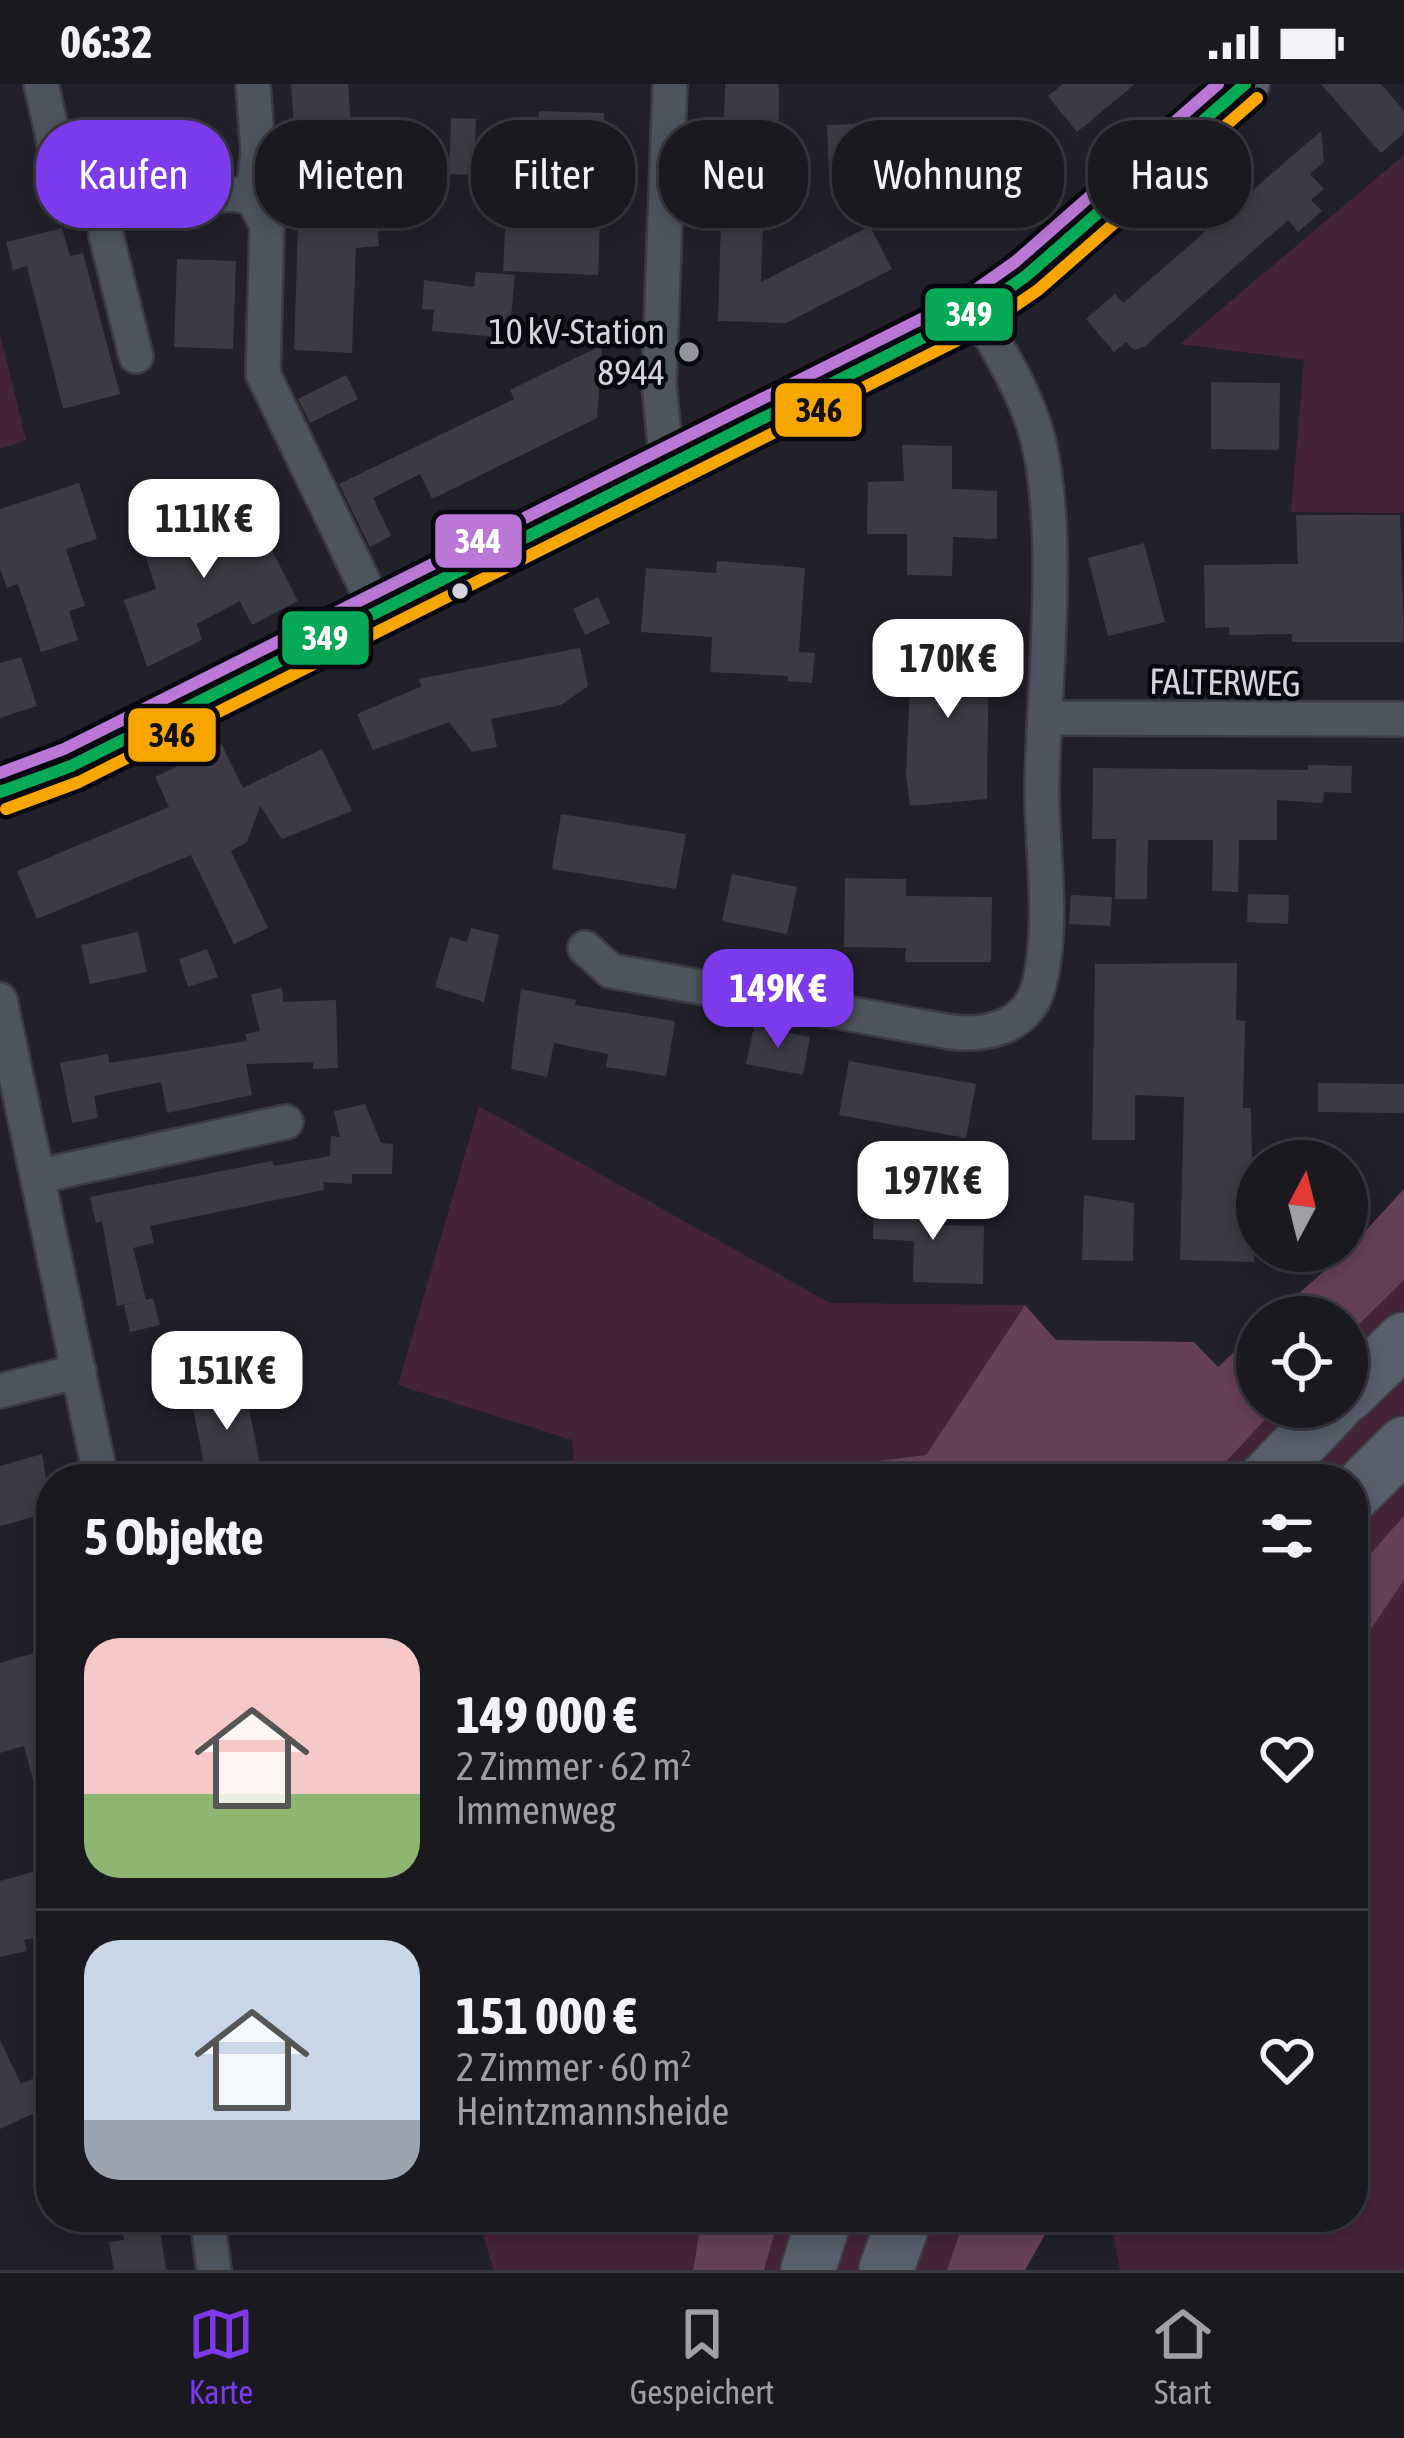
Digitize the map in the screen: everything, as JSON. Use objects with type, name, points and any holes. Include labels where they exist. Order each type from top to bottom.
[{"type":"main road","points":[[0,791],[71,766],[976,311],[1026,276],[1245,84]]},
{"type":"main road","points":[[1368,1375],[1404,1340]]},
{"type":"main road","points":[[1280,1464],[1314,1428]]},
{"type":"main road","points":[[1368,1480],[1404,1444]]},
{"type":"main road","points":[[808,2270],[820,2232]]},
{"type":"main road","points":[[886,2270],[900,2232]]},
{"type":"street","points":[[41,84],[51,120]]},
{"type":"street","points":[[253,84],[258,151],[253,199],[267,225],[263,374],[377,610]]},
{"type":"street","points":[[667,467],[658,382],[670,84]]},
{"type":"street","points":[[231,197],[253,199]]},
{"type":"street","points":[[106,228],[136,356]]},
{"type":"street","points":[[585,948],[611,971],[984,1036],[1009,1025],[1039,986],[1048,569],[1042,459],[1028,412],[976,311]]},
{"type":"street","name":"FALTERWEG","points":[[1046,718],[1404,719]]},
{"type":"street","points":[[0,1000],[98,1464]]},
{"type":"street","points":[[39,1176],[286,1123]]},
{"type":"street","points":[[0,1391],[79,1371]]},
{"type":"street","points":[[209,2232],[214,2270]]},
{"type":"shaded area","points":[[1404,155],[1404,513],[1291,512],[1304,360],[1180,344]]},
{"type":"shaded area","points":[[0,335],[26,440],[0,449]]},
{"type":"shaded area","points":[[479,1106],[830,1303],[1025,1305],[926,1455],[853,1464],[574,1464],[572,1440],[398,1385]]},
{"type":"shaded area","points":[[1404,1189],[1404,1280],[1368,1315],[1368,1296],[1296,1296],[1323,1272],[1368,1272],[1368,1228]]},
{"type":"shaded area","points":[[1404,1280],[1404,1516],[1368,1556],[1368,1464],[1224,1464],[1257,1428],[1368,1428],[1368,1315]]},
{"type":"shaded area","points":[[1025,1305],[1056,1340],[1194,1342],[1218,1367],[1236,1350],[1236,1428],[1257,1428],[1224,1464],[853,1464],[926,1455]]},
{"type":"shaded area","points":[[1404,1516],[1404,1580],[1368,1634],[1368,1556]]},
{"type":"shaded area","points":[[1404,1580],[1404,2270],[1120,2270],[1113,2232],[1368,2232],[1368,1634]]},
{"type":"shaded area","points":[[482,2232],[699,2232],[693,2270],[494,2270]]},
{"type":"shaded area","points":[[699,2232],[775,2232],[764,2270],[693,2270]]},
{"type":"shaded area","points":[[775,2232],[960,2232],[947,2270],[764,2270]]},
{"type":"shaded area","points":[[960,2232],[1047,2232],[1025,2270],[947,2270]]},
{"type":"building","points":[[291,84],[348,84],[350,120],[294,120]]},
{"type":"building","points":[[725,84],[779,84],[778,120],[724,120]]},
{"type":"building","points":[[1063,84],[1135,84],[1077,132],[1048,96]]},
{"type":"building","points":[[1321,84],[1381,84],[1404,111],[1404,133],[1381,153]]},
{"type":"building","points":[[539,111],[604,113],[604,120],[539,120]]},
{"type":"building","points":[[451,118],[476,119],[471,120],[471,175],[449,174]]},
{"type":"building","points":[[827,125],[832,125],[832,180],[829,175]]},
{"type":"building","points":[[1321,131],[1324,162],[1310,174],[1324,189],[1311,200],[1322,211],[1298,232],[1288,220],[1144,347],[1134,350],[1126,342],[1114,352],[1086,319],[1115,294],[1123,303],[1209,228],[1251,228],[1251,192]]},
{"type":"building","points":[[62,228],[70,256],[83,253],[120,394],[63,409],[27,266],[13,270],[6,242]]},
{"type":"building","points":[[298,228],[378,228],[379,246],[356,248],[352,353],[294,350]]},
{"type":"building","points":[[505,228],[600,228],[598,275],[503,271]]},
{"type":"building","points":[[721,228],[763,228],[761,282],[866,228],[871,228],[892,269],[786,323],[718,321]]},
{"type":"building","points":[[177,259],[236,261],[233,349],[174,347]]},
{"type":"building","points":[[476,272],[515,275],[509,338],[432,331],[434,310],[422,309],[424,280],[474,287]]},
{"type":"building","points":[[602,345],[597,418],[432,499],[420,474],[373,498],[391,536],[370,547],[339,484],[514,399],[510,390]]},
{"type":"building","points":[[346,375],[358,399],[310,423],[298,399]]},
{"type":"building","points":[[1211,382],[1280,383],[1279,450],[1211,449]]},
{"type":"building","points":[[902,445],[952,446],[952,489],[997,491],[997,539],[953,537],[952,576],[907,575],[907,534],[867,534],[868,482],[904,481]]},
{"type":"building","points":[[79,483],[97,539],[66,549],[85,606],[69,611],[78,640],[41,652],[18,584],[7,588],[0,568],[0,509]]},
{"type":"building","points":[[253,513],[298,601],[252,625],[240,601],[197,624],[202,640],[147,667],[124,600],[156,589],[137,530],[183,515],[186,528]]},
{"type":"building","points":[[1296,515],[1400,515],[1404,642],[1292,642],[1292,634],[1229,635],[1229,627],[1205,628],[1204,565],[1298,564]]},
{"type":"building","points":[[1144,543],[1165,622],[1108,636],[1088,558]]},
{"type":"building","points":[[717,561],[805,568],[799,652],[815,653],[812,683],[788,681],[788,676],[710,672],[712,637],[641,632],[646,568],[716,573]]},
{"type":"building","points":[[598,597],[610,623],[585,635],[573,609]]},
{"type":"building","points":[[912,637],[989,638],[987,799],[910,806],[906,775]]},
{"type":"building","points":[[580,648],[588,686],[561,705],[491,719],[497,747],[472,752],[449,722],[373,750],[357,714],[422,686],[418,679]]},
{"type":"building","points":[[21,657],[37,706],[0,718],[0,663]]},
{"type":"building","points":[[222,745],[243,788],[322,749],[352,811],[282,839],[260,806],[247,842],[231,851],[268,928],[234,944],[191,855],[37,919],[17,871],[169,807],[155,777]]},
{"type":"building","points":[[1308,765],[1352,766],[1351,793],[1324,792],[1323,803],[1277,800],[1277,840],[1239,840],[1238,892],[1212,891],[1213,840],[1148,840],[1147,899],[1115,899],[1116,839],[1092,839],[1093,768],[1308,770]]},
{"type":"building","points":[[561,814],[686,834],[676,889],[552,869]]},
{"type":"building","points":[[732,874],[797,887],[787,934],[722,921]]},
{"type":"building","points":[[845,878],[906,879],[906,896],[992,897],[991,962],[905,962],[906,948],[844,947]]},
{"type":"building","points":[[1248,894],[1289,895],[1288,924],[1247,922]]},
{"type":"building","points":[[1071,895],[1112,897],[1110,926],[1069,924]]},
{"type":"building","points":[[471,928],[499,935],[484,1002],[435,987],[450,937],[467,942]]},
{"type":"building","points":[[138,932],[147,972],[90,984],[81,945]]},
{"type":"building","points":[[207,949],[218,977],[188,987],[179,959]]},
{"type":"building","points":[[1237,963],[1236,1020],[1245,1021],[1243,1108],[1251,1108],[1252,1140],[1236,1140],[1236,1262],[1180,1260],[1184,1097],[1135,1095],[1135,1140],[1092,1140],[1095,964]]},
{"type":"building","points":[[282,988],[283,1002],[336,1000],[338,1068],[313,1069],[313,1062],[246,1064],[252,1095],[167,1113],[161,1082],[94,1096],[98,1118],[72,1123],[60,1063],[108,1054],[109,1063],[247,1041],[245,1034],[260,1031],[251,994]]},
{"type":"building","points":[[521,989],[576,1000],[575,1005],[675,1021],[666,1076],[606,1067],[608,1054],[554,1043],[547,1077],[511,1069]]},
{"type":"building","points":[[754,1026],[810,1037],[803,1075],[746,1064]]},
{"type":"building","points":[[849,1061],[976,1084],[966,1138],[839,1115]]},
{"type":"building","points":[[1318,1083],[1404,1084],[1404,1113],[1318,1112]]},
{"type":"building","points":[[365,1104],[381,1143],[393,1144],[392,1174],[352,1174],[352,1184],[323,1182],[324,1190],[150,1226],[154,1243],[133,1248],[146,1300],[153,1298],[160,1325],[130,1332],[124,1305],[139,1301],[117,1306],[102,1221],[96,1223],[90,1197],[272,1161],[274,1166],[330,1156],[331,1136],[340,1137],[334,1111]]},
{"type":"building","points":[[1084,1195],[1134,1203],[1133,1261],[1082,1260]]},
{"type":"building","points":[[874,1203],[936,1205],[936,1225],[984,1226],[983,1284],[913,1282],[914,1241],[873,1239]]},
{"type":"building","points":[[244,1383],[260,1464],[204,1464],[190,1393]]},
{"type":"building","points":[[42,1454],[44,1464],[36,1464],[36,1516],[0,1526],[0,1466]]},
{"type":"building","points":[[36,1652],[36,1791],[24,1746],[0,1753],[0,1663]]},
{"type":"building","points":[[36,1871],[36,1937],[24,1940],[27,1951],[0,1957],[0,1881]]},
{"type":"building","points":[[0,2040],[21,2084],[36,2077],[36,2112],[0,2129]]},
{"type":"building","points":[[122,2232],[160,2232],[166,2270],[114,2270],[109,2242],[124,2240]]},
{"type":"transit line","name":"344","points":[[0,773],[64,749],[967,296],[1015,262],[1218,84]]},
{"type":"transit line","name":"349","points":[[0,792],[71,766],[976,311],[1026,276],[1245,84]]},
{"type":"transit line","name":"346","points":[[6,809],[79,782],[984,327],[1038,290],[1257,98]]},
{"type":"place","name":"10 kV-Station 8944","points":[[689,352]]}]
